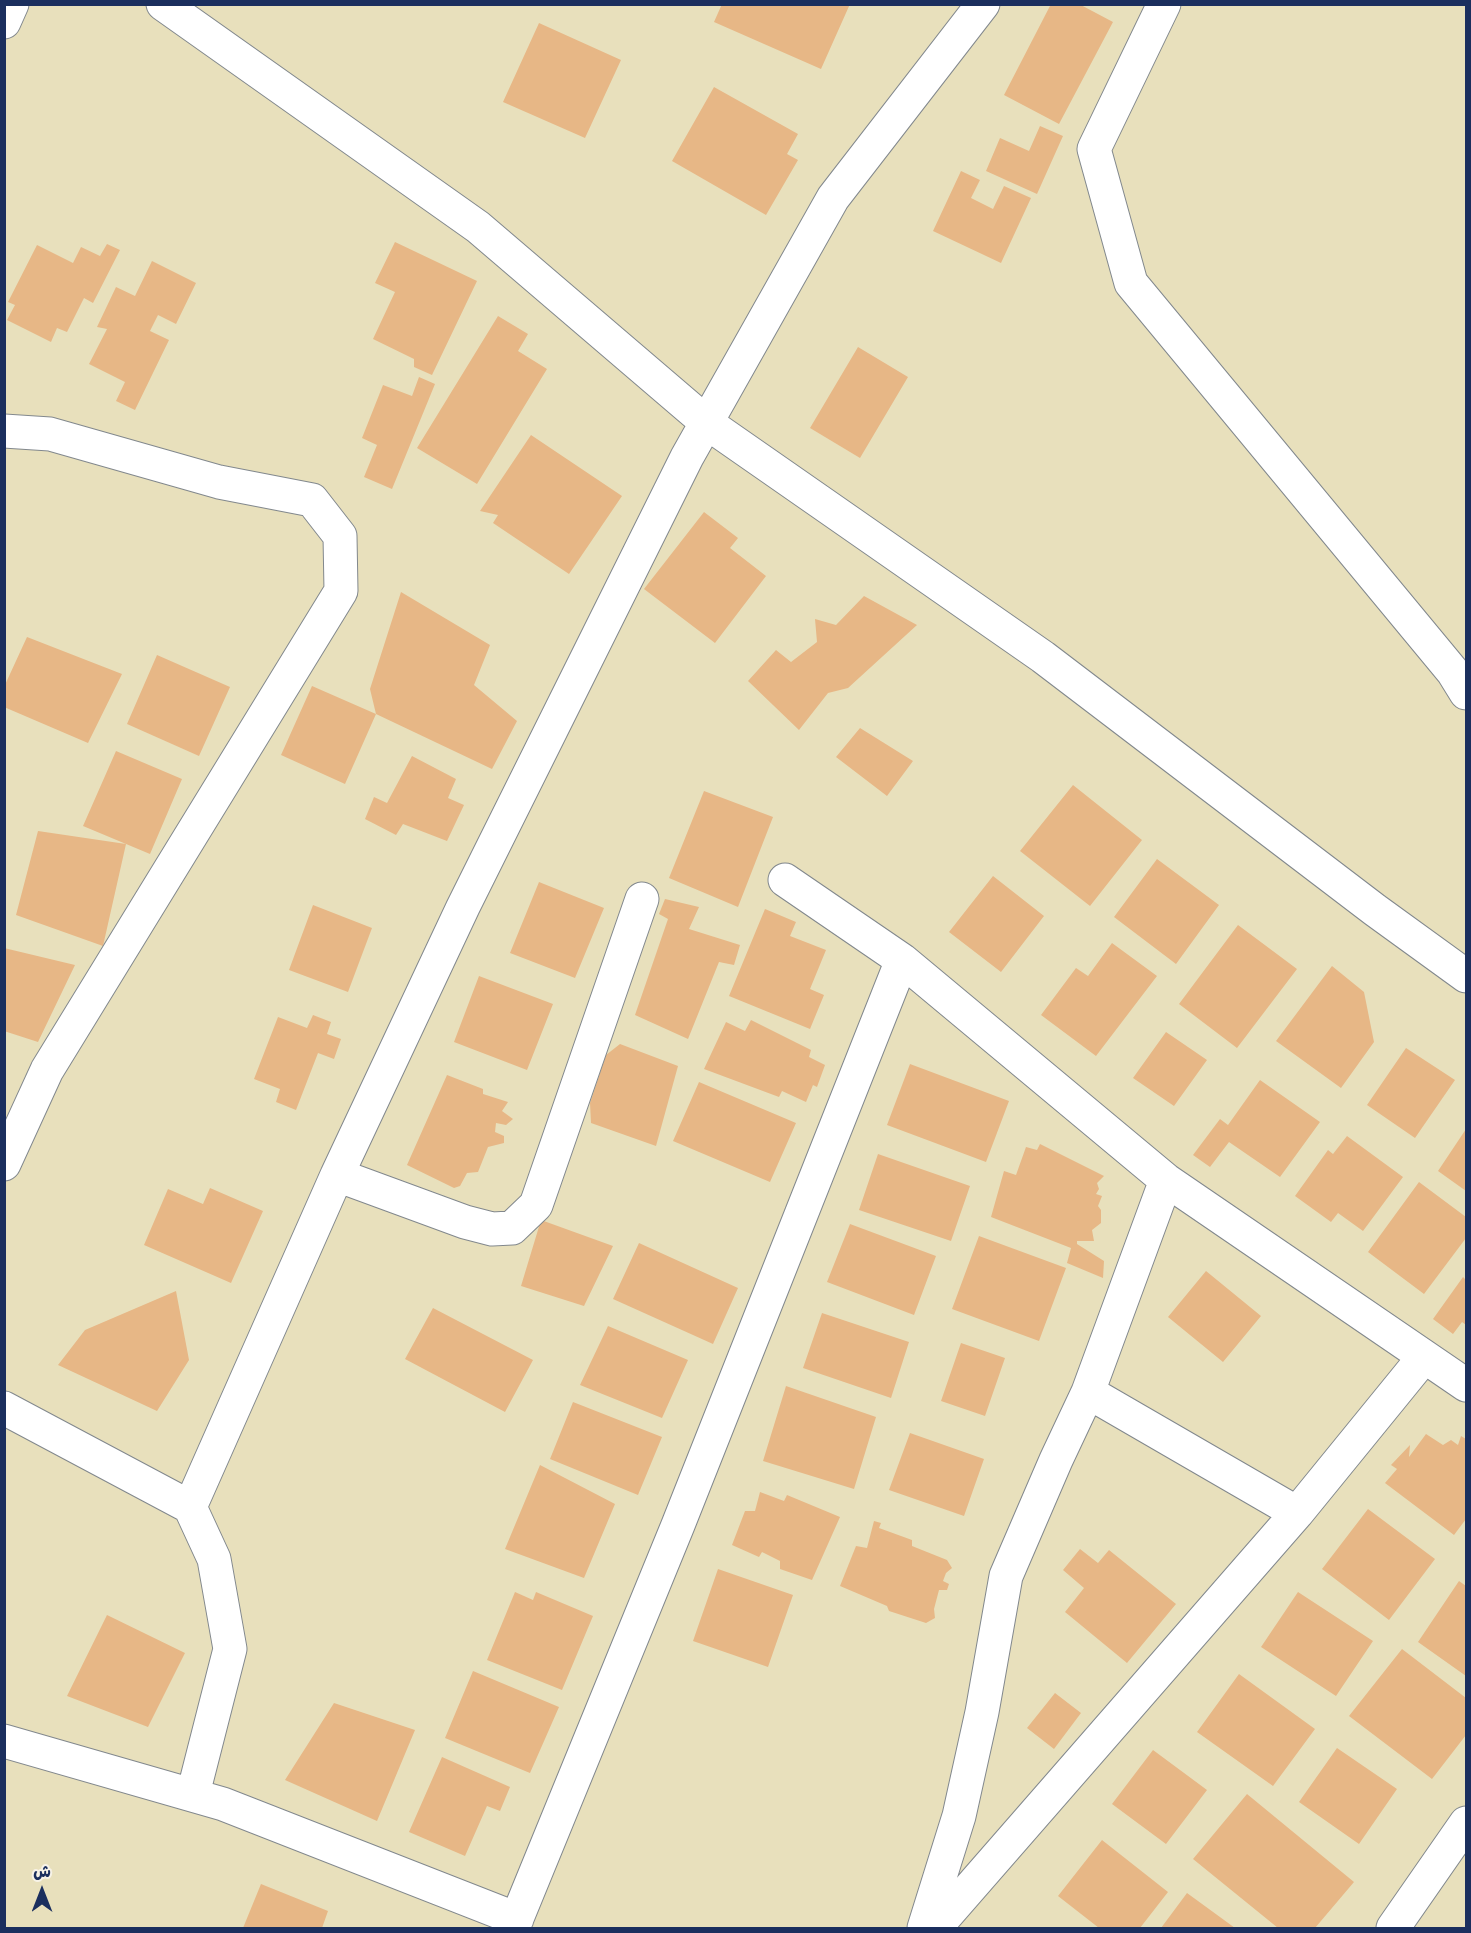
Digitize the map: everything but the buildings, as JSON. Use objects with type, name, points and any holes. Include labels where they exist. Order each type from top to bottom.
[{"type":"street","points":[[4,22],[12,4]]},
{"type":"street","points":[[163,4],[478,227],[707,423],[1043,657],[1375,910],[1467,976]]},
{"type":"street","points":[[190,1507],[337,1175],[463,908],[687,457],[833,198],[983,4]]},
{"type":"street","points":[[1164,4],[1095,149],[1131,283],[1453,672],[1467,693]]},
{"type":"street","points":[[4,431],[50,434],[219,482],[312,500],[340,536],[341,591],[47,1070],[4,1164]]},
{"type":"street","points":[[785,880],[902,960],[1166,1180],[1467,1385]]},
{"type":"street","points":[[337,1175],[465,1222],[492,1228],[512,1228],[536,1205],[642,899]]},
{"type":"street","points":[[4,1741],[193,1794],[233,1808],[515,1924],[682,1514],[902,960]]},
{"type":"street","points":[[924,1929],[959,1816],[982,1712],[1006,1576],[1088,1392],[1166,1180]]},
{"type":"street","points":[[935,1929],[1297,1513],[1424,1357]]},
{"type":"street","points":[[1088,1392],[1297,1513]]},
{"type":"street","points":[[4,1408],[190,1507],[214,1559],[230,1648],[193,1794]]},
{"type":"street","points":[[1393,1929],[1467,1823]]}]
